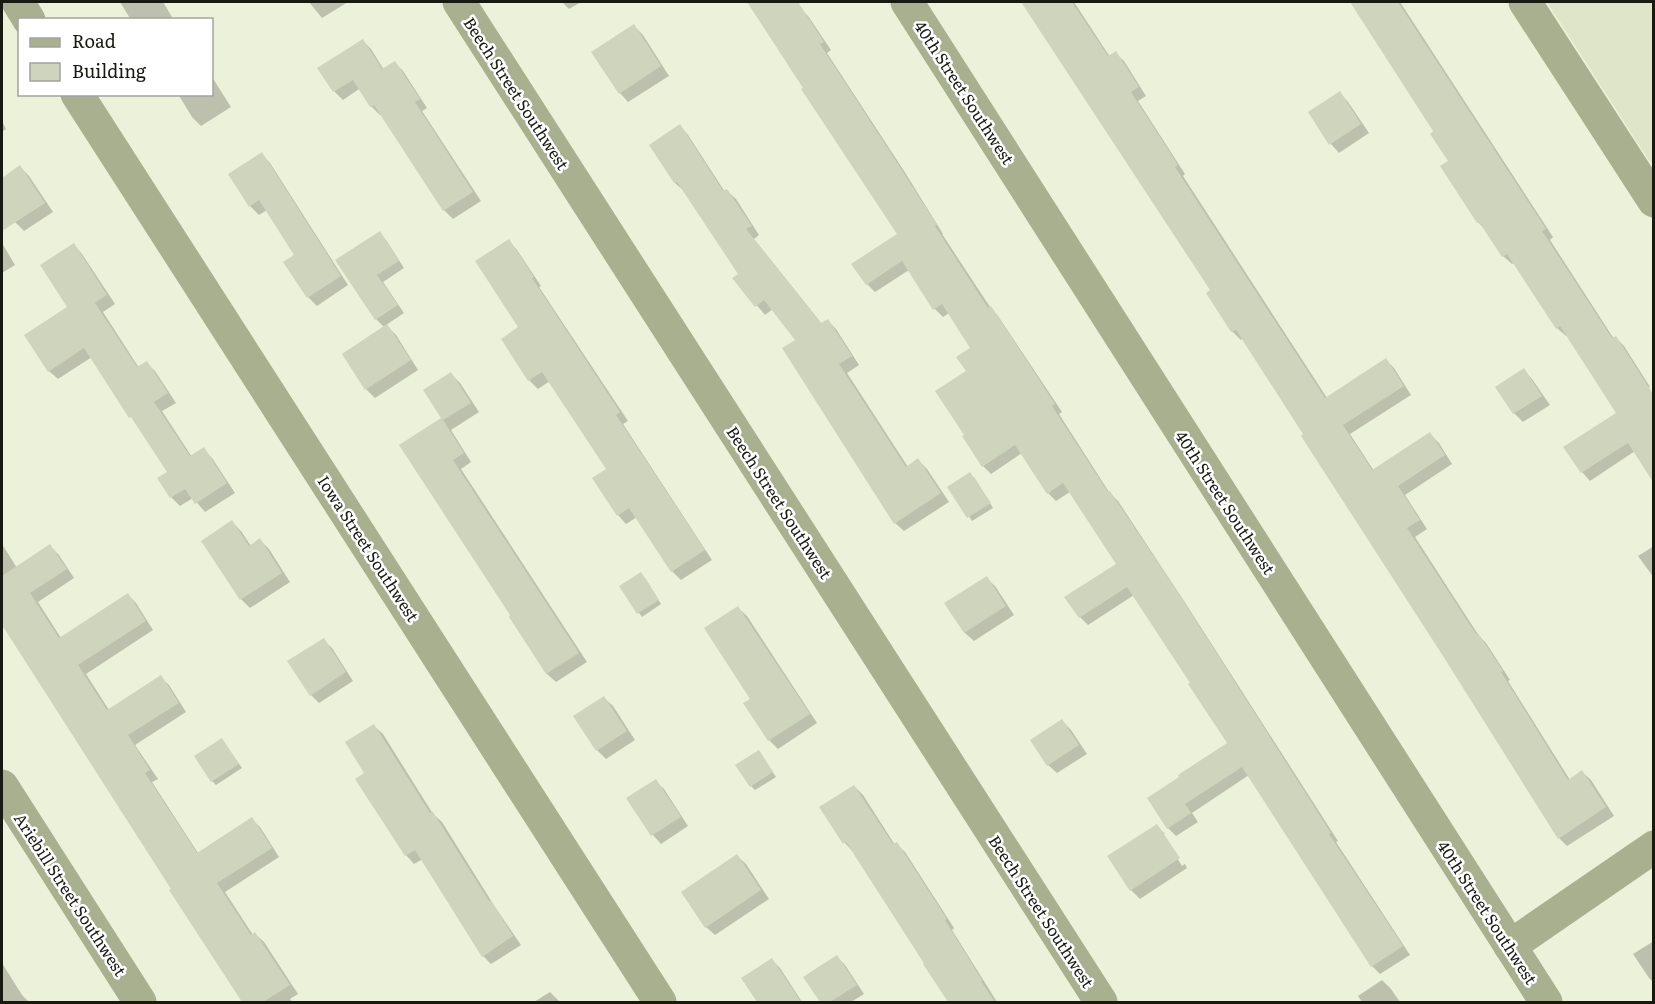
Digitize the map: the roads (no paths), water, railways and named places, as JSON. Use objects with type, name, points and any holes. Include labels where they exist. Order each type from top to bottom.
[{"type":"street","points":[[18,2],[28,18]]},
{"type":"street","name":"Beech Street Southwest","points":[[459,2],[1101,1002]]},
{"type":"street","name":"40th Street Southwest","points":[[907,2],[1546,1002]]},
{"type":"street","points":[[1525,2],[1653,201]]},
{"type":"street","name":"Iowa Street Southwest","points":[[78,96],[660,1002]]},
{"type":"street","name":"Ariebill Street Southwest","points":[[2,786],[140,1002]]},
{"type":"street","points":[[1510,946],[1653,847]]}]
